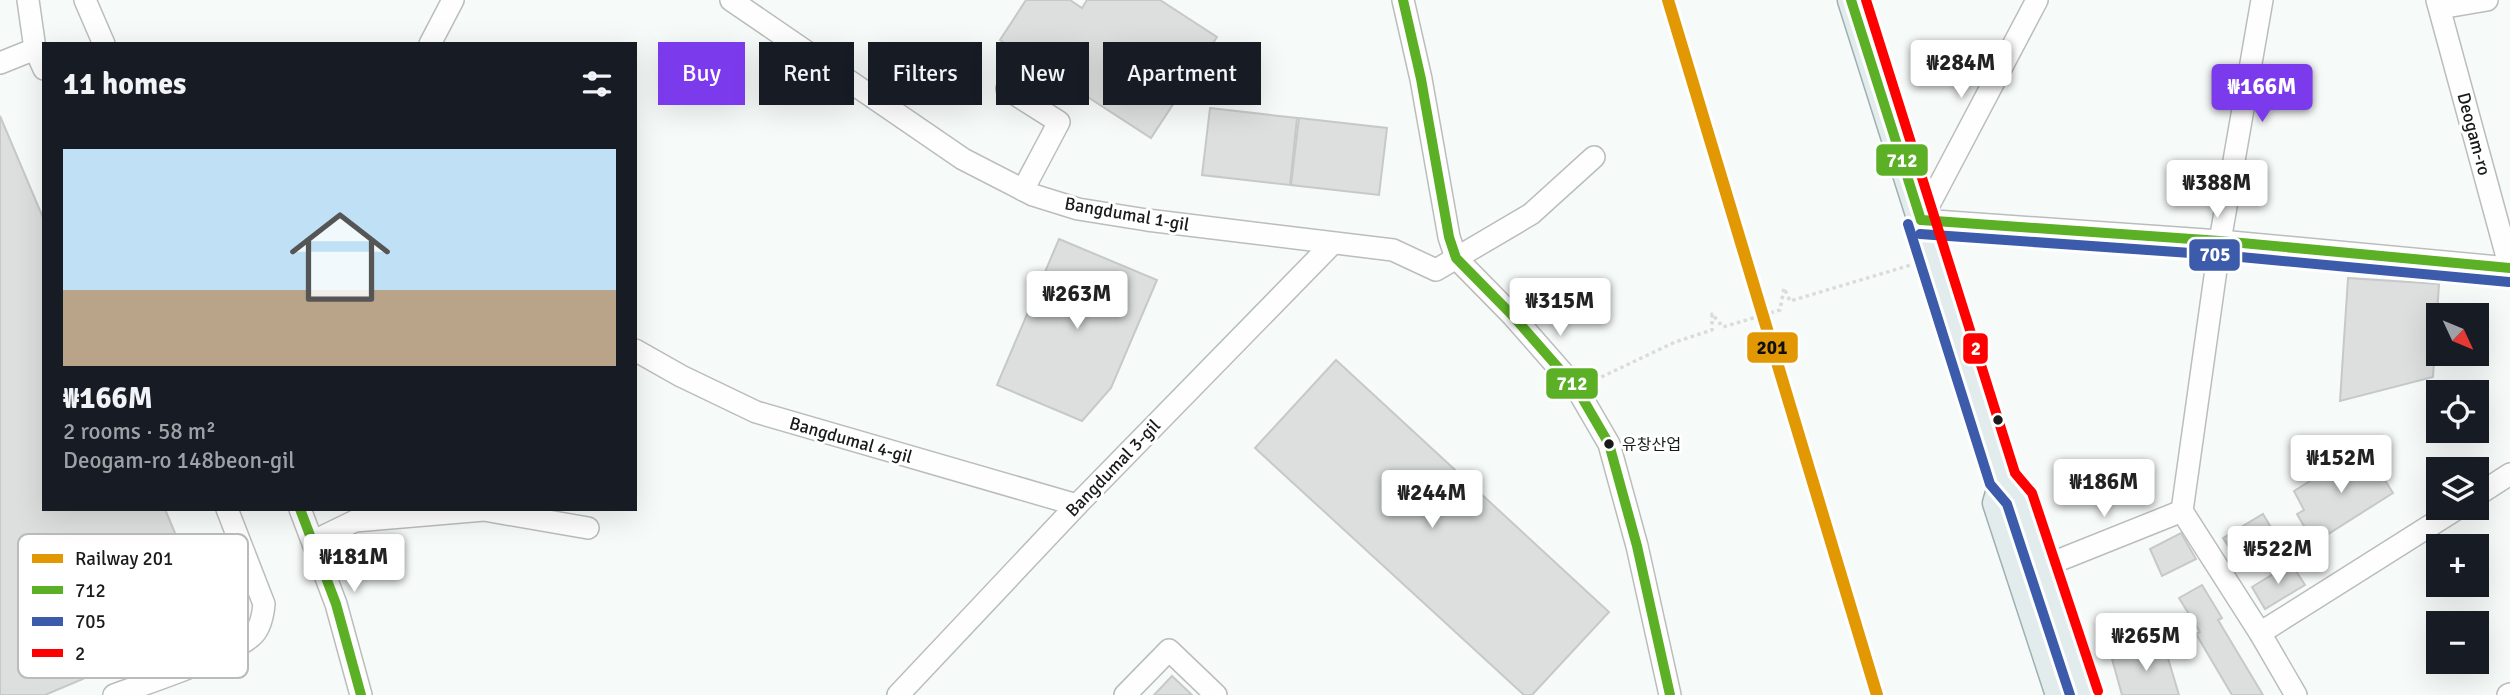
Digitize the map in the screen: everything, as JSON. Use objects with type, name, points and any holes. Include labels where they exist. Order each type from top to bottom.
[{"type":"main road","points":[[1851,0],[2003,480],[2020,497],[2085,695]]},
{"type":"main road","points":[[2003,480],[1996,503],[2059,695]]},
{"type":"street","points":[[28,0],[31,6],[35,49],[42,65]]},
{"type":"street","points":[[85,0],[103,42]]},
{"type":"street","points":[[431,42],[453,0]]},
{"type":"street","name":"Bangdumal 1-gil","points":[[731,0],[763,9],[963,159],[1023,190],[1078,209],[1393,250],[1436,270],[1455,258]]},
{"type":"street","points":[[1404,0],[1455,258],[1513,316],[1577,389],[1609,444],[1637,546],[1670,695]]},
{"type":"street","points":[[2037,0],[1921,220],[2220,241],[2510,268]]},
{"type":"street","points":[[2262,0],[2220,241],[2182,511],[2296,695]]},
{"type":"street","points":[[2438,4],[2487,0]]},
{"type":"street","name":"Deogam-ro","points":[[2438,4],[2510,268]]},
{"type":"street","points":[[0,63],[35,49]]},
{"type":"street","points":[[1023,190],[1059,122],[1032,105]]},
{"type":"street","points":[[1455,258],[1531,214],[1594,157]]},
{"type":"street","name":"Bangdumal 3-gil","points":[[898,695],[1077,505],[1332,244]]},
{"type":"street","name":"Bangdumal 4-gil","points":[[637,351],[681,376],[756,412],[1077,505]]},
{"type":"street","points":[[2489,488],[2510,474]]},
{"type":"street","points":[[228,511],[237,534]]},
{"type":"street","points":[[301,511],[336,604],[361,695]]},
{"type":"street","points":[[314,541],[355,521],[472,511]]},
{"type":"street","points":[[490,511],[588,528]]},
{"type":"street","points":[[2042,567],[2182,511]]},
{"type":"street","points":[[2260,633],[2439,520]]},
{"type":"street","points":[[248,563],[264,604],[262,621],[248,639]]},
{"type":"street","points":[[1125,695],[1169,650],[1216,695]]},
{"type":"street","points":[[114,695],[158,678]]},
{"type":"path","points":[[1577,389],[1675,342],[1712,330],[1712,314],[1723,327],[1780,310],[1784,288],[1790,301],[1933,258]]},
{"type":"building","points":[[1026,0],[1070,0],[1082,8],[1087,0],[1160,0],[1217,37],[1214,42],[1103,42],[1103,105],[1173,105],[1151,138],[1089,98],[1089,42],[1000,40]]},
{"type":"building","points":[[1210,108],[1297,118],[1290,185],[1202,175]]},
{"type":"building","points":[[0,116],[42,215],[42,511],[166,511],[175,534],[18,534],[18,678],[85,678],[45,695],[0,695]]},
{"type":"building","points":[[1299,118],[1387,128],[1379,195],[1291,185]]},
{"type":"building","points":[[1059,239],[1157,280],[1111,388],[1082,421],[997,385]]},
{"type":"building","points":[[2348,278],[2439,284],[2438,303],[2426,303],[2426,366],[2434,366],[2433,377],[2340,401]]},
{"type":"building","points":[[1336,360],[1609,612],[1532,695],[1524,695],[1255,448]]},
{"type":"building","points":[[2364,447],[2393,493],[2314,543],[2297,514],[2304,510],[2294,491]]},
{"type":"building","points":[[2263,514],[2276,536],[2237,560],[2223,538]]},
{"type":"building","points":[[2181,533],[2196,559],[2162,576],[2150,549]]},
{"type":"building","points":[[2291,563],[2305,585],[2265,609],[2252,587]]},
{"type":"building","points":[[2202,585],[2222,618],[2218,620],[2263,695],[2232,695],[2196,634],[2200,632],[2179,598]]},
{"type":"building","points":[[2164,645],[2179,695],[2122,695],[2112,659]]},
{"type":"building","points":[[1172,676],[1192,695],[1154,695]]},
{"type":"rail line","name":"201","points":[[1668,0],[1877,695]]},
{"type":"transit line","name":"712","points":[[1403,0],[1421,79],[1449,237],[1456,258],[1513,316],[1577,389],[1609,444],[1637,546],[1670,695]]},
{"type":"transit line","name":"712","points":[[1851,0],[1921,220]]},
{"type":"transit line","name":"2","points":[[1866,0],[2015,473],[2032,493],[2098,691]]},
{"type":"transit line","name":"712","points":[[1921,220],[2220,241],[2510,268]]},
{"type":"transit line","name":"705","points":[[1908,224],[1990,484],[2007,504],[2070,695]]},
{"type":"transit line","name":"705","points":[[1920,234],[2219,255],[2509,282]]},
{"type":"transit line","name":"712","points":[[301,511],[336,604],[361,695]]},
{"type":"place","name":"유창산업","points":[[1609,444]]}]
